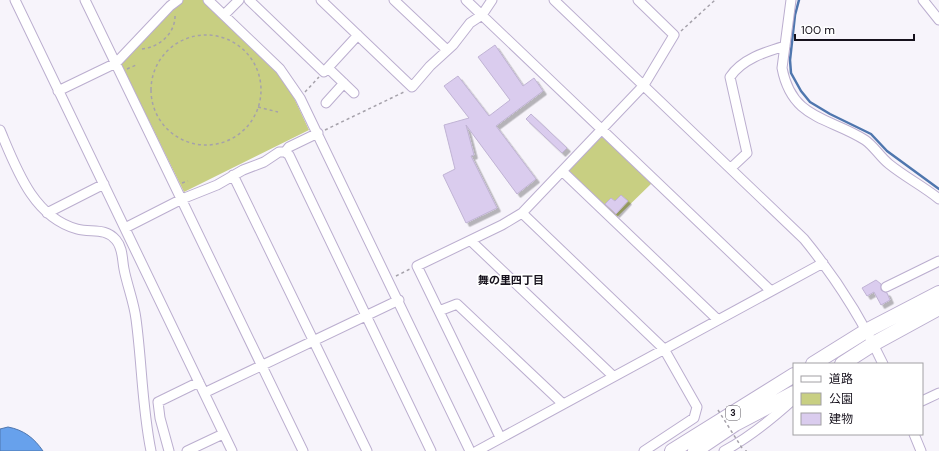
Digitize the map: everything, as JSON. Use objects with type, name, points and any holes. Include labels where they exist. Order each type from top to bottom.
[{"type":"highway","points":[[815,363],[866,331],[939,293]]},
{"type":"highway","points":[[844,363],[873,344],[939,308]]},
{"type":"highway","name":"3","points":[[672,451],[793,376]]},
{"type":"highway","name":"3","points":[[695,451],[735,424],[793,394]]},
{"type":"street","points":[[15,0],[232,451]]},
{"type":"street","points":[[85,0],[303,451]]},
{"type":"street","points":[[58,91],[116,63],[167,3],[178,0]]},
{"type":"street","points":[[208,0],[280,69],[300,98],[399,300],[470,451]]},
{"type":"street","points":[[224,15],[239,0]]},
{"type":"street","points":[[249,0],[326,70],[344,83],[354,93]]},
{"type":"street","points":[[321,0],[412,87],[470,23],[482,15],[492,0]]},
{"type":"street","points":[[394,0],[447,50]]},
{"type":"street","points":[[466,0],[771,291]]},
{"type":"street","points":[[554,0],[784,219],[823,263],[866,331],[882,363]]},
{"type":"street","points":[[500,437],[417,266],[502,225],[522,212],[644,85],[674,34],[638,0]]},
{"type":"street","points":[[791,0],[782,68],[784,77],[794,98],[803,108],[815,117],[855,134],[867,141],[889,164],[939,199]]},
{"type":"street","points":[[923,0],[939,20]]},
{"type":"street","points":[[326,70],[358,35]]},
{"type":"street","points":[[730,168],[747,152],[730,77],[742,65],[756,57],[785,46]]},
{"type":"street","points":[[326,103],[344,83]]},
{"type":"street","points":[[0,130],[21,177],[47,213],[60,223],[78,230],[103,231],[116,240],[121,249],[136,317],[146,425],[151,451]]},
{"type":"street","points":[[285,152],[289,147],[318,133]]},
{"type":"street","points":[[125,228],[182,199],[199,193],[264,162],[279,152],[285,152],[289,155],[431,451]]},
{"type":"street","points":[[562,171],[718,320]]},
{"type":"street","points":[[234,175],[367,451]]},
{"type":"street","points":[[47,213],[104,184]]},
{"type":"street","points":[[522,212],[664,349],[697,407],[694,418],[644,451]]},
{"type":"street","points":[[471,240],[613,376]]},
{"type":"street","points":[[886,287],[939,261]]},
{"type":"street","points":[[477,451],[500,437],[823,263]]},
{"type":"street","points":[[204,393],[399,300]]},
{"type":"street","points":[[439,311],[457,304],[563,404]]},
{"type":"street","points":[[169,451],[160,418],[158,402],[199,382]]},
{"type":"street","points":[[923,401],[939,393]]},
{"type":"street","points":[[724,451],[744,440],[762,427],[793,400]]},
{"type":"street","points":[[187,451],[223,434]]},
{"type":"street","points":[[914,435],[921,451]]},
{"type":"path","points":[[691,22],[715,0]]},
{"type":"path","points":[[132,46],[141,49],[149,48],[158,44],[167,37],[173,28],[176,17],[174,9],[167,3]]},
{"type":"path","points":[[201,35],[220,37],[240,47],[254,61],[261,85],[258,107],[248,125],[234,137],[224,142],[210,144],[193,143],[172,133],[160,121],[152,104],[152,79],[162,58],[179,42],[201,35]]},
{"type":"path","points":[[300,98],[326,70]]},
{"type":"path","points":[[318,133],[412,87]]},
{"type":"path","points":[[258,107],[278,112]]},
{"type":"path","points":[[388,280],[417,266]]},
{"type":"path","points":[[718,410],[742,448]]},
{"type":"green space","points":[[183,0],[205,0],[265,59],[288,85],[309,130],[184,192],[121,64],[172,9]]},
{"type":"green space","points":[[601,136],[604,136],[653,182],[616,218],[569,172],[569,170]]},
{"type":"water","points":[[8,427],[19,430],[28,435],[43,451],[0,451],[0,429]]},
{"type":"building","points":[[495,45],[523,86],[534,78],[543,91],[496,126],[536,179],[517,194],[466,125],[474,155],[471,156],[497,208],[466,223],[443,175],[455,169],[444,125],[469,118],[444,86],[458,76],[489,116],[510,100],[478,57]]},
{"type":"building","points":[[531,114],[567,148],[562,153],[526,119]]},
{"type":"building","points":[[621,195],[628,201],[616,214],[605,204],[611,198],[615,201]]},
{"type":"building","points":[[876,280],[881,284],[881,290],[887,293],[890,300],[881,305],[874,292],[867,296],[862,288]]},
{"type":"waterway","points":[[799,0],[795,15],[790,60],[791,73],[801,91],[810,102],[830,114],[871,134],[887,151],[939,189]]},
{"type":"district","name":"舞の里四丁目","points":[[511,280]]}]
